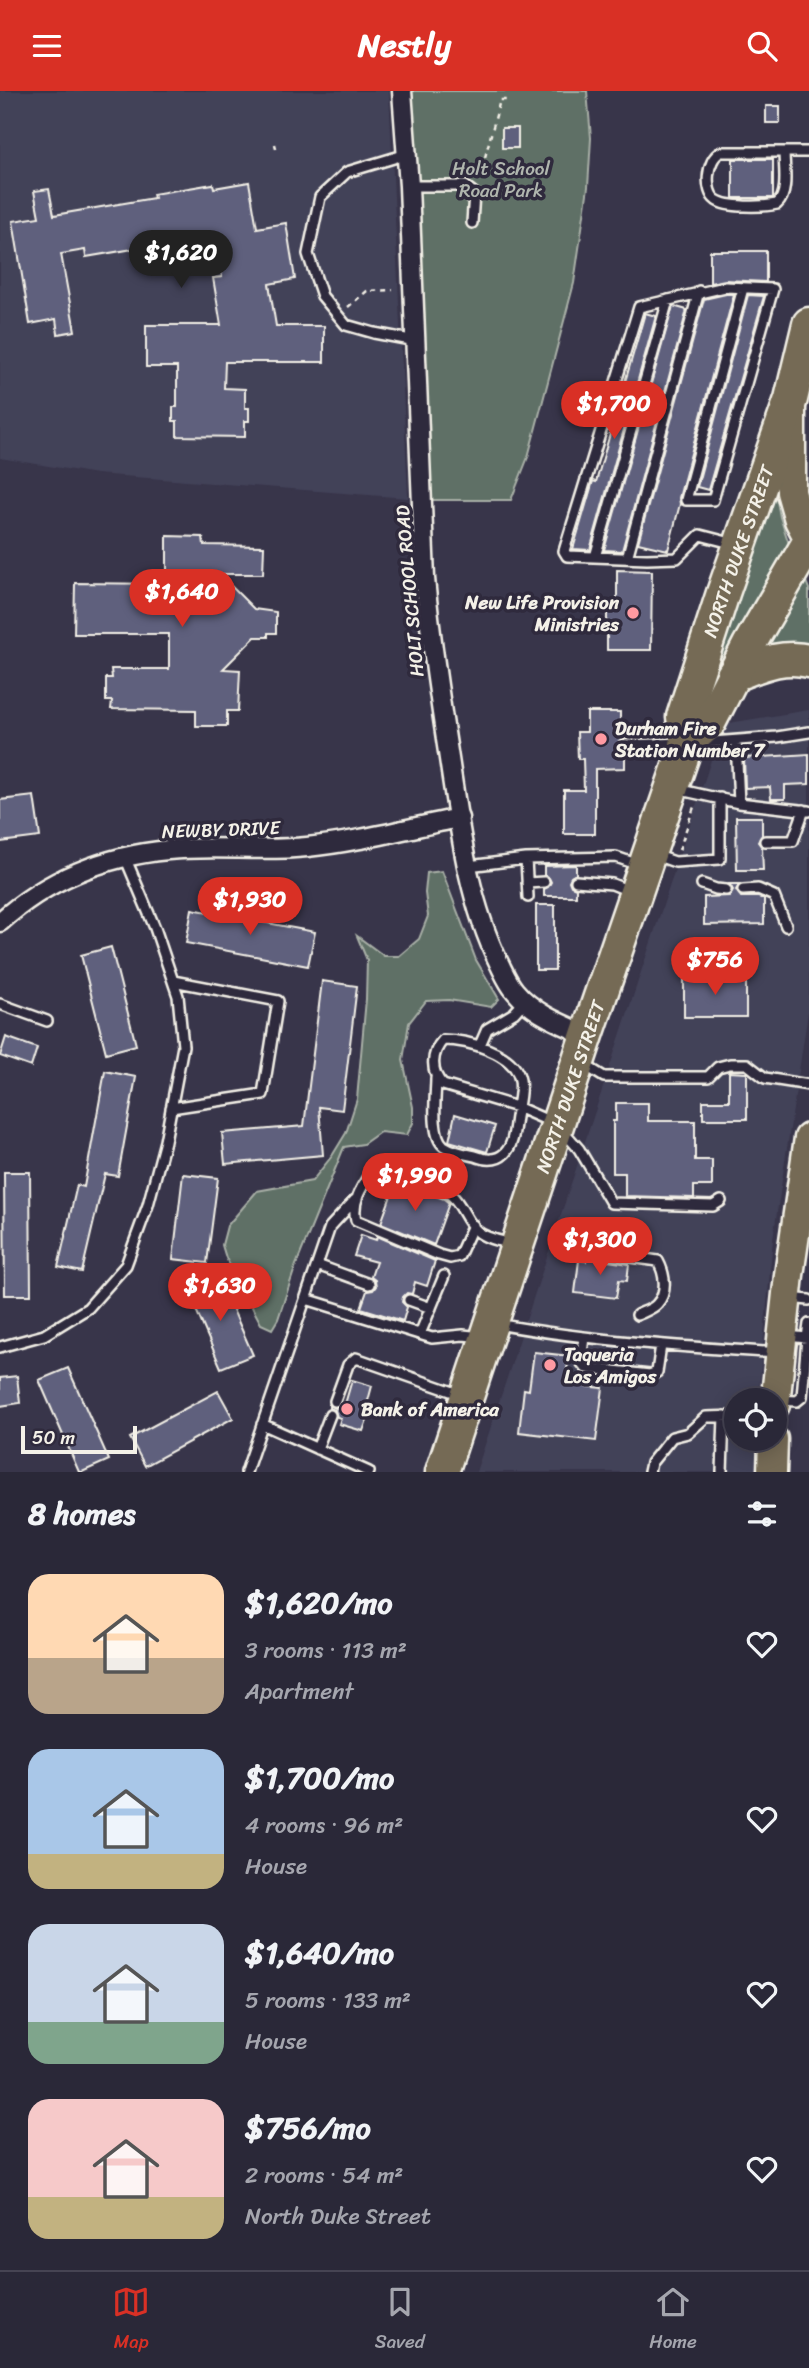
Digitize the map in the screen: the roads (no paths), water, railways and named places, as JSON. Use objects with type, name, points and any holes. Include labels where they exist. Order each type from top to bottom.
[{"type":"highway","name":"NORTH DUKE STREET","points":[[442,1472],[583,1048],[651,869],[684,791],[687,743],[683,717],[791,399],[809,324]]},
{"type":"highway","name":"NORTH DUKE STREET","points":[[687,743],[709,723],[809,541]]},
{"type":"highway","points":[[733,675],[770,661],[788,658],[809,660]]},
{"type":"main road","points":[[791,399],[791,492],[799,520],[809,541]]},
{"type":"main road","points":[[780,1388],[790,1351],[797,1299],[809,1138]]},
{"type":"main road","points":[[772,1472],[773,1451]]},
{"type":"street","name":"HOLT SCHOOL ROAD","points":[[401,91],[409,186],[428,613],[458,818],[477,902],[491,946],[509,983],[525,1001],[554,1020],[583,1048]]},
{"type":"street","name":"NEWBY DRIVE","points":[[0,922],[39,891],[77,872],[125,857],[170,850],[308,847],[458,818]]},
{"type":"lane","points":[[784,152],[784,193],[777,204],[729,205],[714,199],[710,193],[709,165],[717,153],[784,152],[809,152]]},
{"type":"lane","points":[[407,154],[347,172],[320,197],[308,254],[322,296],[346,325],[416,341]]},
{"type":"lane","points":[[409,186],[465,186],[474,193],[472,223]]},
{"type":"lane","points":[[740,545],[700,535],[677,558],[567,556],[564,551],[639,307],[725,287],[773,289],[713,500],[686,500],[743,288]]},
{"type":"lane","points":[[627,558],[699,291]]},
{"type":"lane","points":[[594,557],[668,300]]},
{"type":"lane","points":[[625,745],[736,741],[809,732]]},
{"type":"lane","points":[[736,741],[739,803]]},
{"type":"lane","points":[[684,791],[739,803],[807,811],[793,841],[765,841]]},
{"type":"lane","points":[[576,881],[612,884],[651,869],[720,859],[720,798]]},
{"type":"lane","points":[[0,1347],[44,1335],[88,1308],[126,1265],[148,1205],[165,1141],[183,1045],[178,996],[155,928],[125,857]]},
{"type":"lane","points":[[468,866],[526,859],[616,857],[651,869]]},
{"type":"lane","points":[[526,859],[528,897]]},
{"type":"lane","points":[[527,883],[544,882]]},
{"type":"lane","points":[[702,884],[726,890]]},
{"type":"lane","points":[[743,890],[758,889],[774,895],[786,926]]},
{"type":"lane","points":[[171,1108],[263,1094],[278,1001],[173,981]]},
{"type":"lane","points":[[480,1045],[487,1029],[514,1013],[525,1001]]},
{"type":"lane","points":[[0,1004],[47,1021]]},
{"type":"lane","points":[[443,1040],[480,1045],[515,1068],[520,1080],[512,1142],[505,1153],[495,1159],[485,1160],[441,1144],[435,1123],[435,1049],[443,1040]]},
{"type":"lane","points":[[583,1048],[604,1077],[708,1077],[718,1067],[747,1064],[765,1078],[809,1085]]},
{"type":"lane","points":[[436,1078],[443,1085],[517,1107],[558,1125],[579,1149],[611,1203],[713,1206],[721,1201]]},
{"type":"lane","points":[[246,1472],[330,1227],[355,1199],[373,1169],[379,1168],[410,1177],[450,1195],[477,1230],[495,1240],[518,1245]]},
{"type":"lane","points":[[355,1199],[356,1220],[450,1258],[459,1256],[473,1225]]},
{"type":"lane","points":[[573,1243],[589,1251],[658,1261],[664,1272],[664,1288],[657,1304],[637,1315]]},
{"type":"lane","points":[[317,1265],[369,1284]]},
{"type":"lane","points":[[420,1334],[444,1276]]},
{"type":"lane","points":[[306,1299],[432,1338],[489,1330],[550,1333],[661,1345],[790,1351]]},
{"type":"lane","points":[[410,1300],[431,1308]]},
{"type":"lane","points":[[790,1351],[809,1324]]},
{"type":"lane","points":[[584,1337],[581,1362],[586,1368],[650,1375],[657,1372],[661,1345]]},
{"type":"lane","points":[[787,1401],[797,1401],[806,1387],[790,1351]]},
{"type":"lane","points":[[335,1401],[348,1364],[356,1358],[467,1397]]},
{"type":"lane","points":[[317,1449],[330,1415]]},
{"type":"lane","points":[[649,1472],[650,1463],[666,1441],[688,1433],[706,1417],[724,1416],[722,1472]]},
{"type":"lane","points":[[262,1424],[369,1472]]},
{"type":"place","name":"New Life Provision Ministries","points":[[633,613]]},
{"type":"place","name":"Durham Fire Station Number 7","points":[[601,739]]},
{"type":"place","name":"Taqueria Los Amigos","points":[[550,1365]]},
{"type":"place","name":"Bank of America","points":[[347,1409]]},
{"type":"park label","name":"Holt School Road Park","points":[[501,179]]}]
